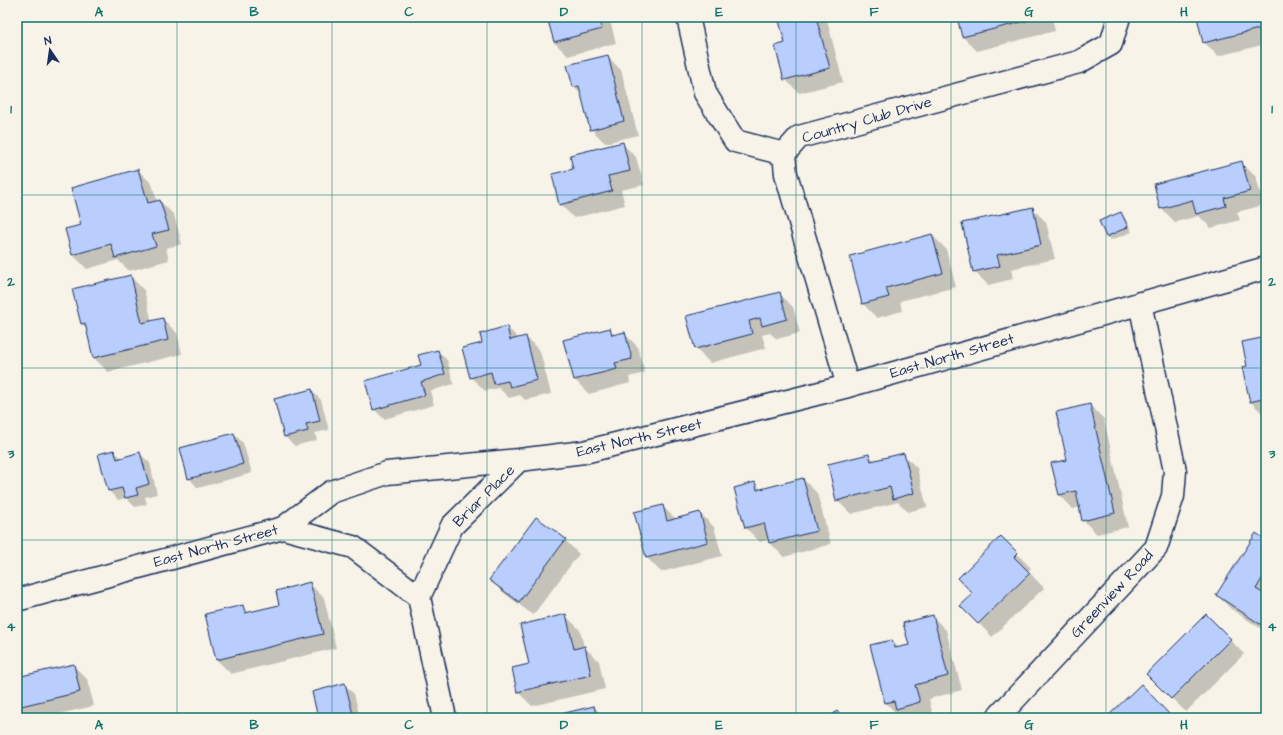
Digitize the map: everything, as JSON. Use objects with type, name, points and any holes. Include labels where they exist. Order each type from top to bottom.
[{"type":"street","points":[[688,17],[705,93],[735,141],[784,154]]},
{"type":"street","name":"Country Club Drive","points":[[848,386],[786,174],[784,154],[799,137],[1079,62],[1111,44],[1119,17]]},
{"type":"street","name":"East North Street","points":[[17,600],[283,528],[331,492],[387,473],[584,452],[848,386],[1266,268]]},
{"type":"street","name":"Greenview Road","points":[[997,718],[1156,548],[1173,496],[1175,471],[1140,303]]},
{"type":"street","name":"Briar Place","points":[[419,597],[452,526],[519,460]]},
{"type":"street","points":[[283,528],[353,546],[419,597],[445,718]]},
{"type":"building","points":[[547,17],[599,17],[602,29],[554,42]]},
{"type":"building","points":[[778,17],[816,17],[830,68],[784,80],[775,46],[785,43]]},
{"type":"building","points":[[957,17],[1042,17],[962,37]]},
{"type":"building","points":[[1197,17],[1260,17],[1263,28],[1203,43]]},
{"type":"building","points":[[608,55],[624,121],[590,130],[579,86],[573,87],[567,65]]},
{"type":"building","points":[[623,142],[630,171],[608,176],[612,191],[559,205],[552,174],[573,169],[570,155]]},
{"type":"building","points":[[1242,161],[1250,191],[1224,198],[1226,206],[1196,214],[1192,200],[1160,209],[1154,184]]},
{"type":"building","points":[[138,169],[148,203],[160,200],[169,230],[152,234],[156,246],[115,258],[111,244],[72,255],[65,229],[81,225],[71,188]]},
{"type":"building","points":[[1033,207],[1041,245],[997,255],[1000,266],[973,272],[962,223]]},
{"type":"building","points":[[1121,212],[1128,227],[1106,237],[1099,221]]},
{"type":"building","points":[[932,234],[943,273],[886,288],[889,297],[862,304],[850,256]]},
{"type":"building","points":[[131,275],[142,323],[163,318],[168,340],[93,358],[85,323],[81,324],[72,289]]},
{"type":"building","points":[[780,292],[787,319],[762,326],[760,318],[749,321],[752,334],[695,349],[686,316]]},
{"type":"building","points":[[507,326],[510,340],[526,336],[537,380],[510,387],[508,381],[494,384],[491,372],[470,378],[462,348],[482,343],[480,334]]},
{"type":"building","points":[[610,328],[612,335],[625,332],[632,359],[615,363],[617,369],[574,380],[563,340]]},
{"type":"building","points":[[1266,337],[1266,398],[1250,402],[1242,367],[1247,366],[1242,342]]},
{"type":"building","points":[[438,350],[445,374],[421,382],[425,395],[373,410],[365,381],[421,365],[418,355]]},
{"type":"building","points":[[312,389],[320,421],[306,424],[308,431],[284,437],[274,399]]},
{"type":"building","points":[[1090,404],[1115,513],[1082,521],[1076,491],[1059,495],[1051,463],[1067,460],[1056,412]]},
{"type":"building","points":[[234,433],[243,464],[188,479],[180,448]]},
{"type":"building","points":[[114,450],[117,459],[140,452],[149,484],[136,488],[138,495],[125,498],[122,488],[108,491],[98,454]]},
{"type":"building","points":[[904,453],[914,493],[893,499],[890,487],[836,501],[828,464],[869,454],[871,461]]},
{"type":"building","points":[[803,478],[817,531],[769,543],[764,523],[745,528],[734,488],[755,482],[757,490]]},
{"type":"building","points":[[663,505],[667,521],[700,512],[708,542],[646,558],[634,512]]},
{"type":"building","points":[[536,517],[566,539],[519,602],[489,580]]},
{"type":"building","points":[[1256,533],[1266,540],[1266,572],[1256,589],[1266,595],[1266,628],[1216,595]]},
{"type":"building","points":[[1001,536],[1018,553],[1014,557],[1030,573],[978,624],[960,606],[973,594],[958,578]]},
{"type":"building","points":[[310,582],[323,634],[216,660],[205,614],[243,605],[245,613],[279,605],[276,591]]},
{"type":"building","points":[[566,614],[574,649],[585,646],[591,675],[517,692],[512,668],[529,664],[520,625]]},
{"type":"building","points":[[1206,614],[1231,639],[1171,699],[1146,674]]},
{"type":"building","points":[[933,615],[948,676],[915,685],[920,702],[896,709],[894,701],[885,703],[870,645],[892,640],[895,648],[909,645],[903,623]]},
{"type":"building","points":[[74,664],[80,692],[17,707],[17,677]]},
{"type":"building","points":[[345,683],[354,718],[318,718],[312,692]]},
{"type":"building","points":[[1141,684],[1169,714],[1165,718],[1106,718]]},
{"type":"building","points":[[594,706],[597,718],[544,718]]},
{"type":"building","points":[[837,711],[844,718],[829,718]]}]
